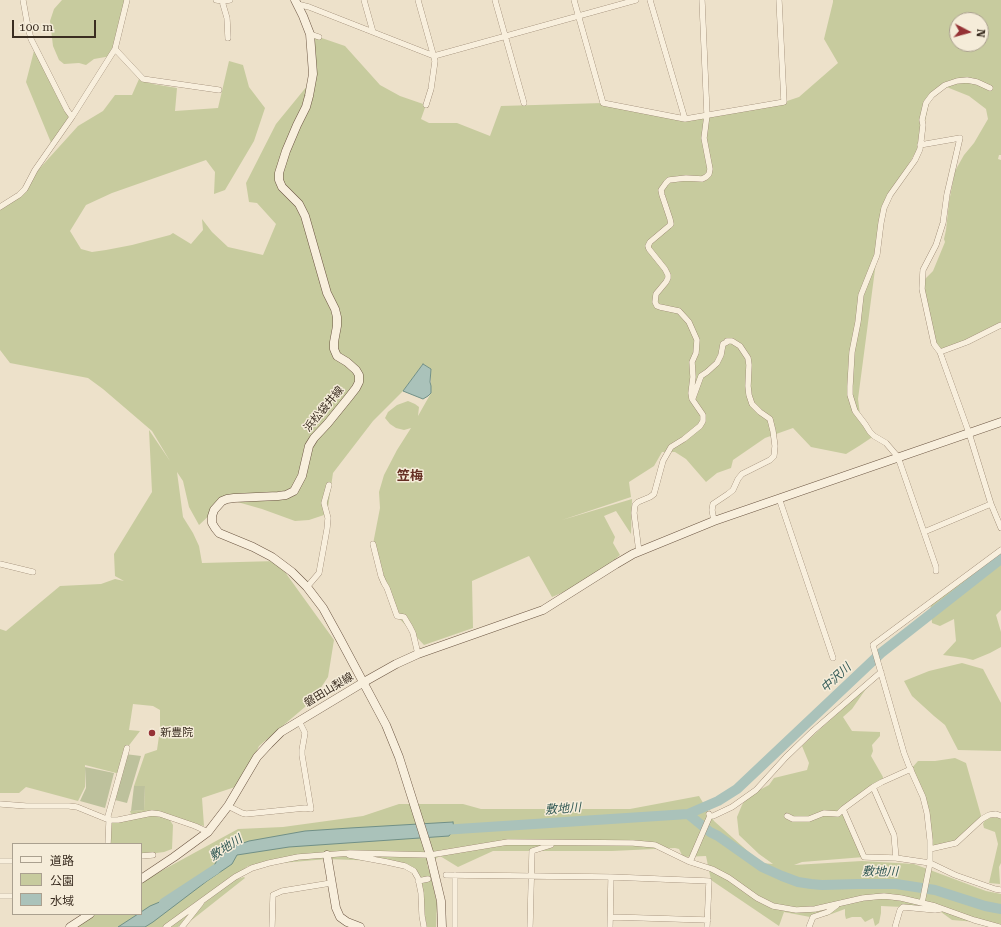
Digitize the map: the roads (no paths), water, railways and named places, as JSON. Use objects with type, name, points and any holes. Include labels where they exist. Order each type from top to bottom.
[{"type":"main road","name":"浜松袋井線","points":[[296,2],[310,34],[313,74],[306,107],[286,151],[279,173],[279,180],[282,187],[299,204],[305,216],[326,293],[335,309],[337,317],[334,349],[337,356],[356,370],[359,375],[359,382],[349,397],[309,446],[302,476],[294,491],[286,495],[278,496],[227,499],[222,501],[214,510],[212,523],[220,533],[272,557],[292,572],[307,587],[323,608],[364,682]]},
{"type":"main road","points":[[364,682],[396,664],[418,654],[543,610],[616,564],[639,552],[694,530],[714,520],[1001,422]]},
{"type":"main road","name":"磐田山梨線","points":[[142,878],[208,832],[228,806],[257,757],[281,732],[364,682],[386,725],[399,757],[430,853],[441,901],[442,927]]},
{"type":"main road","points":[[327,856],[336,908],[340,917],[360,927]]},
{"type":"main road","points":[[70,927],[88,915]]},
{"type":"street","points":[[23,0],[32,39],[67,110],[72,117]]},
{"type":"street","points":[[0,207],[25,188],[35,170],[72,117],[115,49],[127,0]]},
{"type":"street","points":[[228,38],[227,18],[219,0],[230,0]]},
{"type":"street","points":[[364,0],[373,32]]},
{"type":"street","points":[[418,0],[435,61],[431,89],[426,105]]},
{"type":"street","points":[[495,0],[524,103]]},
{"type":"street","points":[[574,0],[603,103],[685,119],[784,102],[779,0]]},
{"type":"street","points":[[296,2],[434,56],[636,0]]},
{"type":"street","points":[[650,0],[685,119]]},
{"type":"street","points":[[639,552],[634,513],[635,505],[654,494],[663,461],[671,447],[700,426],[703,420],[703,414],[692,399],[691,393],[693,377],[692,362],[696,353],[697,340],[689,322],[679,311],[657,306],[655,302],[656,294],[666,282],[668,275],[648,246],[650,242],[671,224],[661,190],[666,183],[669,180],[686,178],[702,179],[706,178],[709,174],[710,164],[704,138],[707,116],[702,0]]},
{"type":"street","points":[[310,34],[319,37]]},
{"type":"street","points":[[115,49],[143,79],[219,90]]},
{"type":"street","points":[[936,571],[936,567],[898,457],[886,443],[870,432],[866,424],[855,411],[850,395],[852,352],[861,295],[877,255],[884,208],[890,195],[915,160],[920,145],[926,103],[932,95],[945,85],[957,81],[967,80],[977,82],[990,88]]},
{"type":"street","points":[[920,145],[960,138],[947,194],[943,223],[936,245],[923,270],[922,289],[934,344],[940,352],[991,504],[1001,528]]},
{"type":"street","points":[[940,352],[967,342],[1001,325]]},
{"type":"street","points":[[692,399],[701,376],[717,363],[721,355],[723,344],[727,341],[732,341],[740,346],[748,358],[748,386],[752,404],[770,419],[773,431],[775,446],[774,456],[770,460],[742,474],[733,490],[713,504],[712,510],[714,520]]},
{"type":"street","points":[[307,587],[319,573],[328,518],[324,503],[329,485]]},
{"type":"street","points":[[779,498],[833,658]]},
{"type":"street","points":[[924,532],[991,504]]},
{"type":"street","points":[[373,544],[381,576],[397,616],[404,617],[413,633],[418,654]]},
{"type":"street","points":[[922,901],[929,866],[930,849],[927,813],[923,797],[904,753],[873,645],[1001,550]]},
{"type":"street","points":[[0,564],[33,572]]},
{"type":"street","points":[[691,860],[711,816],[732,807],[756,790],[786,757],[880,670]]},
{"type":"street","points":[[228,806],[246,814],[305,808],[311,809],[302,755],[305,733],[299,721]]},
{"type":"street","points":[[108,843],[108,816],[127,748]]},
{"type":"street","points":[[787,816],[793,819],[809,818],[824,813],[838,814],[873,787],[911,770]]},
{"type":"street","points":[[873,787],[894,835],[896,858]]},
{"type":"street","points":[[0,804],[77,807],[109,820],[118,820],[152,813],[160,814],[208,832]]},
{"type":"street","points":[[843,809],[864,857],[896,858],[929,866],[1001,890]]},
{"type":"street","points":[[930,849],[956,842],[982,819],[989,815],[996,814],[1001,816]]},
{"type":"street","points":[[166,927],[235,877],[252,868],[282,859],[350,853],[430,853],[504,843],[633,843],[656,845],[712,869],[757,898],[773,906],[796,910],[815,909],[863,898],[884,896],[922,901],[941,909],[999,927]]},
{"type":"street","points":[[530,927],[532,850],[557,843]]},
{"type":"street","points":[[342,854],[405,866],[414,871],[418,878],[424,927]]},
{"type":"street","points":[[142,856],[153,855]]},
{"type":"street","points":[[0,861],[12,861]]},
{"type":"street","points":[[446,875],[611,877],[709,881],[708,927]]},
{"type":"street","points":[[455,875],[455,927]]},
{"type":"street","points":[[610,927],[611,877]]},
{"type":"street","points":[[418,881],[428,879]]},
{"type":"street","points":[[272,927],[273,895],[282,891],[331,883]]},
{"type":"street","points":[[0,896],[12,896]]},
{"type":"street","points":[[182,927],[200,906],[202,901]]},
{"type":"street","points":[[809,927],[813,917],[828,912],[839,904]]},
{"type":"street","points":[[895,927],[900,910],[903,907],[935,910],[941,909]]},
{"type":"street","points":[[610,918],[708,920]]},
{"type":"water","points":[[423,364],[431,369],[431,393],[423,399],[403,391]]},
{"type":"water","points":[[453,822],[454,829],[449,836],[289,847],[237,855],[232,864],[145,927],[118,927],[136,915],[142,915],[142,911],[150,906],[174,896],[210,872],[218,859],[232,847],[249,841],[305,831]]},
{"type":"waterway","name":"中沢川","points":[[442,830],[688,814],[718,801],[737,789],[881,653],[1001,559]]},
{"type":"waterway","name":"敷地川","points":[[688,814],[710,832],[762,867],[798,882],[822,885],[896,884],[935,890],[985,906],[1001,909]]},
{"type":"waterway","name":"敷地川","points":[[164,903],[216,869]]},
{"type":"place","name":"新豊院","points":[[152,733]]},
{"type":"district","name":"笠梅","points":[[410,476]]}]
